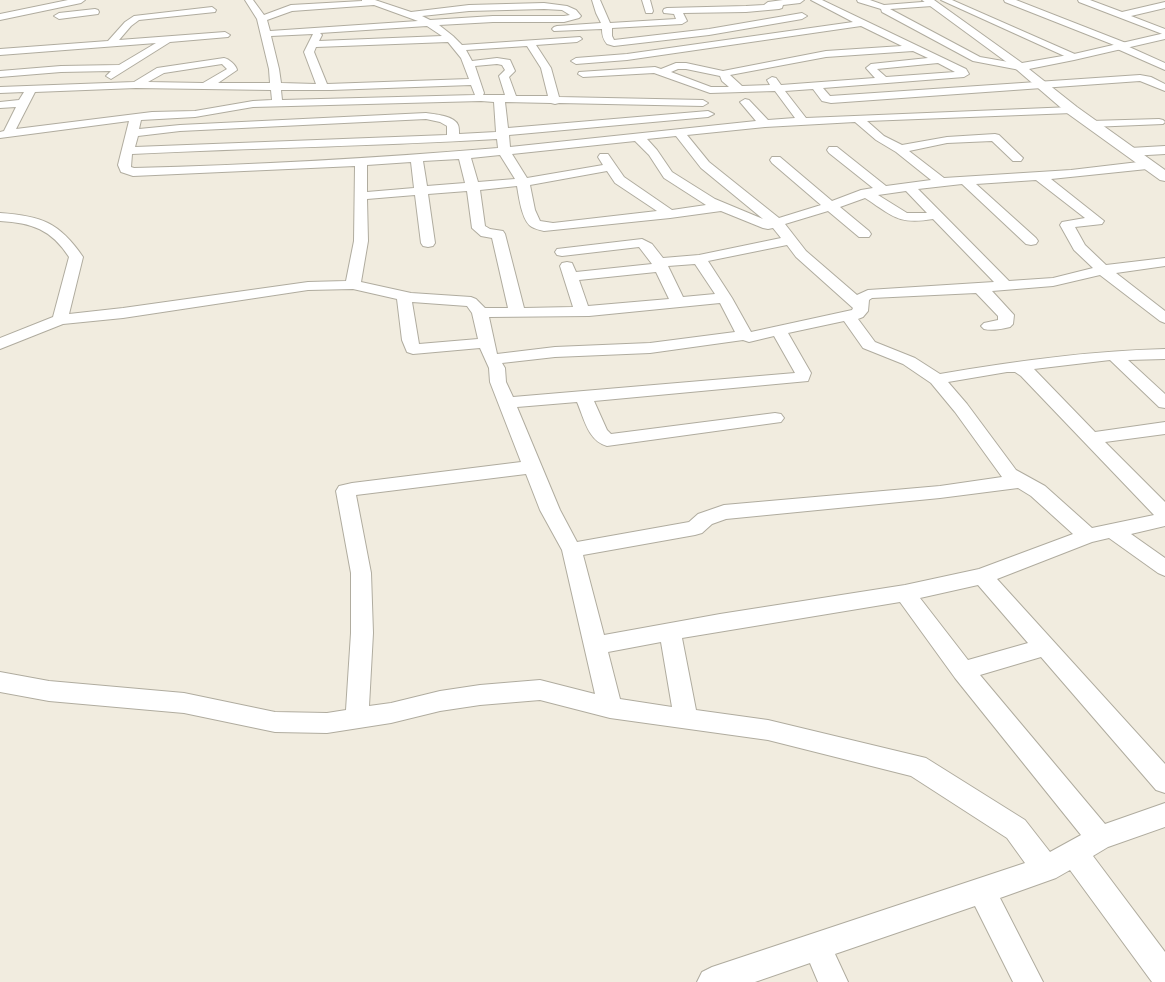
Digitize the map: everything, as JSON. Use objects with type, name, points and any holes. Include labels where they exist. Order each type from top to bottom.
[{"type":"street","points":[[0,17],[47,3],[81,0]]},
{"type":"street","points":[[112,42],[128,24],[137,18],[214,13],[204,0]]},
{"type":"street","points":[[248,0],[262,19],[277,87],[277,104]]},
{"type":"street","points":[[285,0],[294,14],[300,31]]},
{"type":"street","points":[[430,12],[433,0]]},
{"type":"street","points":[[596,0],[604,33],[610,42],[614,44],[689,35],[802,16]]},
{"type":"street","points":[[646,0],[646,11],[712,11],[800,0]]},
{"type":"street","points":[[546,29],[604,33],[654,24],[682,21],[674,0]]},
{"type":"street","points":[[722,0],[773,4],[802,16],[842,36]]},
{"type":"street","points":[[722,128],[703,104],[698,94],[710,90],[778,88],[964,74],[962,71],[940,60],[815,0]]},
{"type":"street","points":[[861,0],[885,8],[885,10],[977,59],[1020,67],[1074,57],[1165,36]]},
{"type":"street","points":[[945,0],[1074,57]]},
{"type":"street","points":[[1008,0],[1121,45],[1165,67]]},
{"type":"street","points":[[1082,0],[1165,32]]},
{"type":"street","points":[[1154,0],[1165,4]]},
{"type":"street","points":[[262,19],[369,1],[431,23],[442,30],[460,48],[481,98]]},
{"type":"street","points":[[885,8],[889,6],[930,1],[1020,67],[1072,110],[1165,177]]},
{"type":"street","points":[[265,34],[493,19],[564,19],[576,16],[573,12],[564,8],[503,4],[469,4],[430,12],[378,14]]},
{"type":"street","points":[[1122,15],[1165,4]]},
{"type":"street","points":[[24,11],[35,18],[96,8],[94,24]]},
{"type":"street","points":[[712,11],[721,22],[732,28]]},
{"type":"street","points":[[600,13],[614,13]]},
{"type":"street","points":[[576,61],[627,57],[863,23]]},
{"type":"street","points":[[654,24],[674,36]]},
{"type":"street","points":[[320,30],[309,52],[323,87]]},
{"type":"street","points":[[313,44],[461,34]]},
{"type":"street","points":[[788,34],[800,41]]},
{"type":"street","points":[[689,35],[712,45]]},
{"type":"street","points":[[0,52],[92,41],[112,42],[224,38],[224,62]]},
{"type":"street","points":[[460,48],[586,38]]},
{"type":"street","points":[[1153,38],[1165,44]]},
{"type":"street","points":[[100,86],[121,68],[169,39]]},
{"type":"street","points":[[750,39],[762,46]]},
{"type":"street","points":[[565,40],[597,101]]},
{"type":"street","points":[[855,42],[875,51]]},
{"type":"street","points":[[530,43],[546,68],[555,101]]},
{"type":"street","points":[[689,48],[710,59],[728,73]]},
{"type":"street","points":[[813,48],[829,54],[858,82]]},
{"type":"street","points":[[663,72],[676,66],[686,66],[728,73],[829,54],[915,48]]},
{"type":"street","points":[[774,54],[791,60],[806,72],[843,119]]},
{"type":"street","points":[[883,80],[871,68],[875,66],[940,60]]},
{"type":"street","points":[[467,64],[497,61],[506,62],[510,71],[504,76],[512,99]]},
{"type":"street","points":[[136,85],[161,70],[224,62],[232,68],[232,70],[205,86]]},
{"type":"street","points":[[760,66],[803,122]]},
{"type":"street","points":[[0,74],[61,69],[121,68]]},
{"type":"street","points":[[586,81],[645,70],[663,72],[710,90]]},
{"type":"street","points":[[728,73],[726,78],[750,101],[765,124]]},
{"type":"street","points":[[826,99],[831,100],[1043,86],[1140,78],[1147,79],[1165,88]]},
{"type":"street","points":[[0,90],[136,85],[323,87],[475,82]]},
{"type":"street","points":[[152,115],[174,85]]},
{"type":"street","points":[[4,135],[32,88]]},
{"type":"street","points":[[4,135],[152,115],[195,114],[240,105],[481,98],[703,104]]},
{"type":"street","points":[[499,98],[504,151],[523,182],[528,210],[535,224],[544,227],[553,227],[721,207]]},
{"type":"street","points":[[770,100],[785,99]]},
{"type":"street","points":[[0,104],[22,103]]},
{"type":"street","points":[[136,118],[134,133],[124,164],[125,169],[133,172],[219,170],[417,158],[639,138],[765,124],[857,118],[1072,110]]},
{"type":"street","points":[[128,151],[453,138],[711,114]]},
{"type":"street","points":[[134,133],[180,128],[426,116],[443,119],[453,125],[453,138]]},
{"type":"street","points":[[910,116],[940,142]]},
{"type":"street","points":[[857,118],[880,138],[900,149],[941,182]]},
{"type":"street","points":[[1091,124],[1159,122]]},
{"type":"street","points":[[680,133],[705,165],[776,222],[801,254],[854,311],[869,345],[909,361],[937,379],[961,408],[1009,474],[1038,492],[1088,536]]},
{"type":"street","points":[[900,149],[940,142],[996,137],[1016,158]]},
{"type":"street","points":[[639,138],[653,153],[668,175],[710,202],[768,225],[807,214],[866,193],[908,186],[941,182],[1071,174],[1147,165]]},
{"type":"street","points":[[595,142],[619,180],[670,214]]},
{"type":"street","points":[[554,146],[574,174]]},
{"type":"street","points":[[834,150],[883,190]]},
{"type":"street","points":[[1130,152],[1165,150]]},
{"type":"street","points":[[464,154],[473,188],[478,228],[486,233],[498,234],[517,312]]},
{"type":"street","points":[[417,158],[428,243]]},
{"type":"street","points":[[776,160],[864,234]]},
{"type":"street","points":[[353,285],[361,241],[361,162]]},
{"type":"street","points":[[361,196],[473,188],[523,182],[610,167]]},
{"type":"street","points":[[1039,176],[1097,222],[1082,222],[1067,225],[1079,247],[1103,270],[1165,318]]},
{"type":"street","points":[[966,181],[1031,241]]},
{"type":"street","points":[[908,186],[1006,286]]},
{"type":"street","points":[[866,193],[904,217],[917,218],[936,215]]},
{"type":"street","points":[[0,217],[20,218],[46,226],[60,236],[76,258],[60,320]]},
{"type":"street","points":[[553,227],[582,311]]},
{"type":"street","points":[[571,277],[699,259],[790,240]]},
{"type":"street","points":[[562,252],[642,243],[647,246],[660,265],[678,302]]},
{"type":"street","points":[[699,259],[713,277],[745,335],[750,338],[854,311],[862,298],[868,294],[980,288],[1053,282],[1103,270],[1165,262]]},
{"type":"street","points":[[0,344],[60,320],[123,313],[235,295],[308,286],[353,285],[404,295],[471,302],[477,306],[480,313],[489,351],[497,368],[498,382],[532,466],[550,510],[572,550],[610,708]]},
{"type":"street","points":[[980,288],[1006,315],[1005,324],[989,326]]},
{"type":"street","points":[[404,295],[410,340],[413,349],[555,352],[650,348],[745,335]]},
{"type":"street","points":[[480,313],[582,311],[725,298]]},
{"type":"street","points":[[507,403],[802,377],[803,373],[779,331]]},
{"type":"street","points":[[937,379],[1053,361],[1114,355],[1165,354]]},
{"type":"street","points":[[1114,355],[1165,403]]},
{"type":"street","points":[[595,646],[720,622],[905,593],[982,576],[1088,536],[1163,520],[1091,438],[1027,372],[1018,367]]},
{"type":"street","points":[[583,396],[599,433],[607,440],[775,418]]},
{"type":"street","points":[[1091,438],[1165,428]]},
{"type":"street","points":[[357,719],[362,633],[360,574],[346,491],[352,488],[532,466]]},
{"type":"street","points":[[572,550],[695,528],[705,519],[724,512],[940,492],[1021,481]]},
{"type":"street","points":[[1113,531],[1165,568]]},
{"type":"street","points":[[982,576],[1165,782]]},
{"type":"street","points":[[905,593],[963,671],[1100,838]]},
{"type":"street","points":[[670,632],[686,719]]},
{"type":"street","points":[[963,671],[1045,647]]},
{"type":"street","points":[[0,682],[49,690],[184,703],[275,722],[327,723],[391,713],[440,701],[480,695],[540,690],[610,708],[768,730],[917,766],[1016,829],[1046,869]]},
{"type":"street","points":[[712,982],[1046,869],[1100,838],[1165,816]]},
{"type":"street","points":[[1074,853],[1165,976]]},
{"type":"street","points":[[982,891],[1028,982]]},
{"type":"street","points":[[817,947],[833,982]]}]
